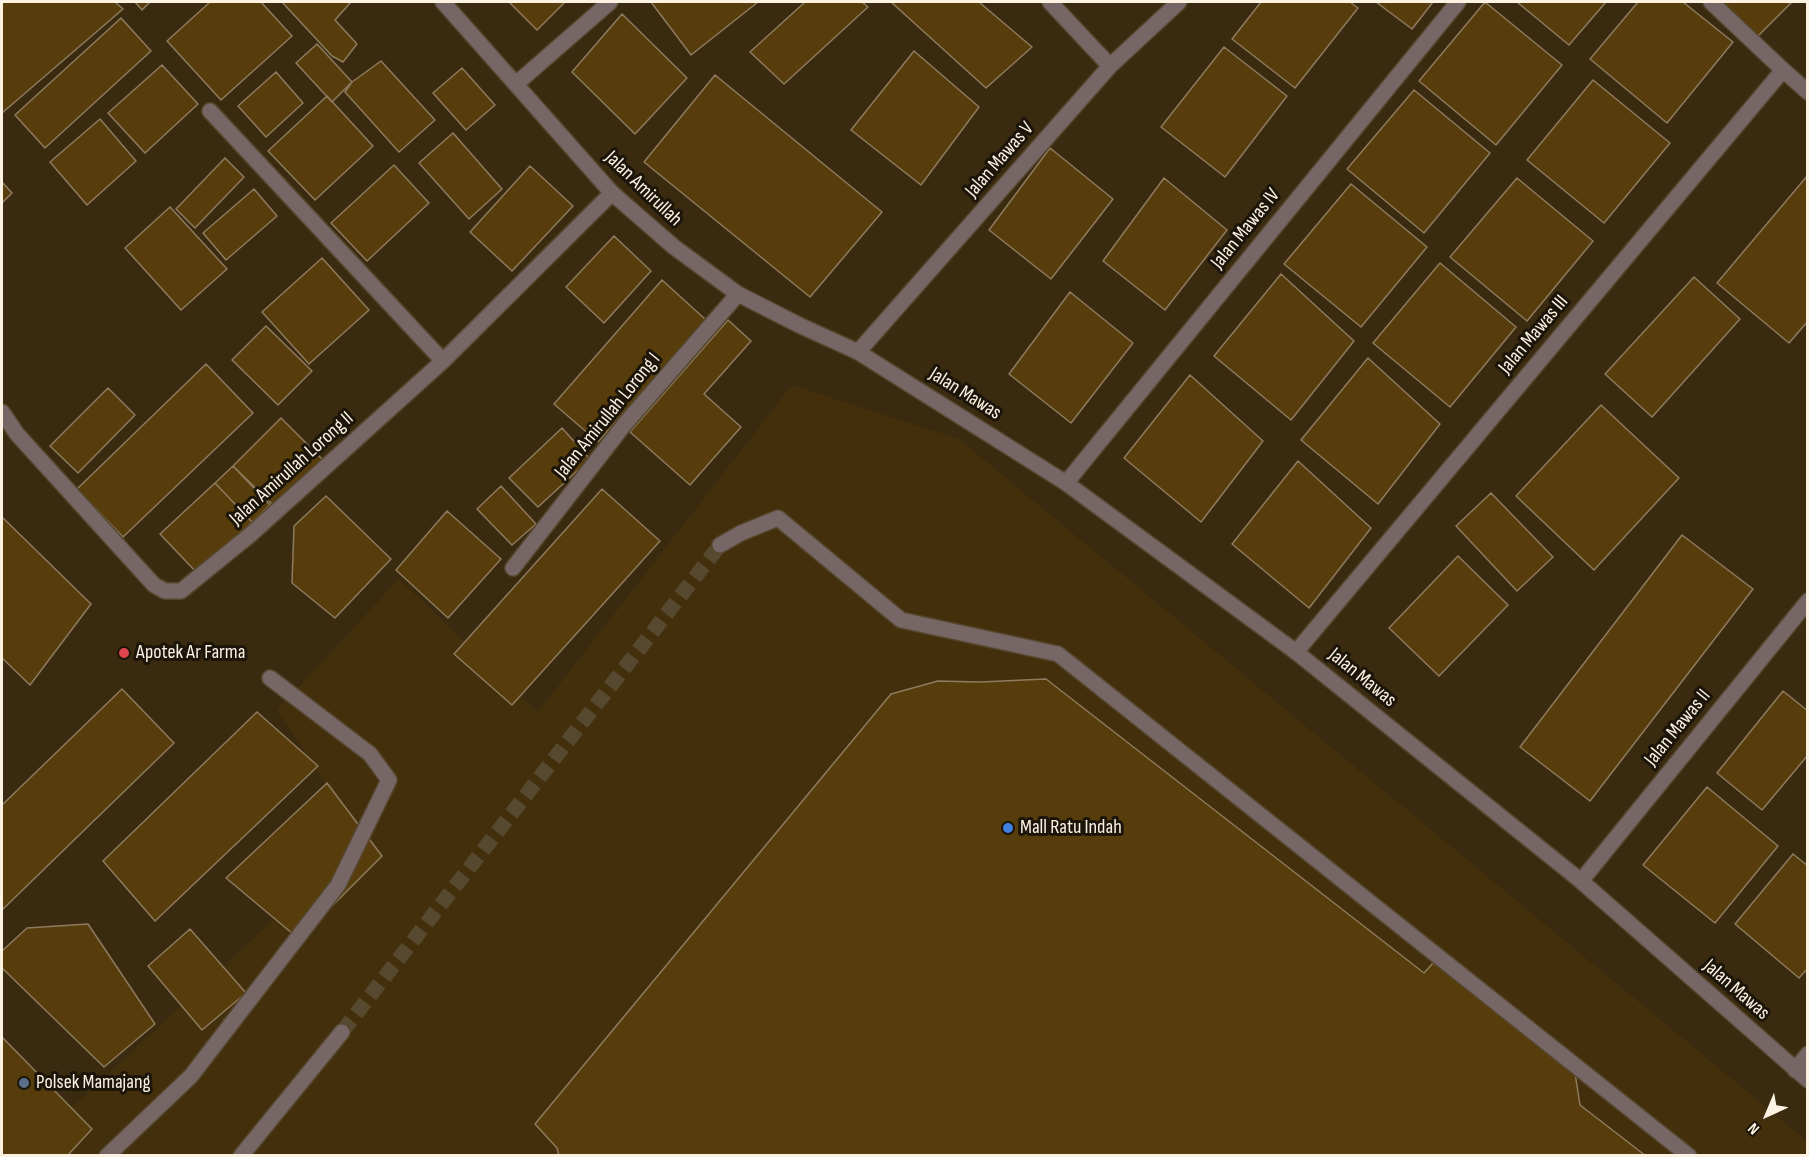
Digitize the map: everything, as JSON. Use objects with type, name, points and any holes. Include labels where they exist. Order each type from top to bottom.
[{"type":"street","name":"Jalan Amirullah","points":[[443,2],[612,193],[674,247],[738,294],[858,352]]},
{"type":"street","points":[[516,84],[610,2]]},
{"type":"street","points":[[1050,2],[1110,66]]},
{"type":"street","name":"Jalan Mawas V","points":[[858,352],[1110,66],[1179,2]]},
{"type":"street","name":"Jalan Mawas IV","points":[[1066,483],[1458,2]]},
{"type":"street","points":[[1711,2],[1808,92]]},
{"type":"street","name":"Jalan Mawas III","points":[[1296,652],[1783,70]]},
{"type":"street","points":[[210,111],[443,362]]},
{"type":"street","name":"Jalan Amirullah Lorong II","points":[[2,412],[17,434],[154,585],[165,591],[181,591],[250,535],[443,362],[612,193]]},
{"type":"street","name":"Jalan Amirullah Lorong I","points":[[513,568],[624,425],[738,294]]},
{"type":"street","name":"Jalan Mawas","points":[[858,352],[1066,483],[1296,652],[1581,881],[1808,1080]]},
{"type":"street","points":[[720,545],[741,533],[778,518],[901,620],[1058,654],[1689,1155]]},
{"type":"street","name":"Jalan Mawas II","points":[[1581,881],[1808,601]]},
{"type":"street","points":[[107,1155],[191,1076],[338,885],[389,780],[370,754],[270,678]]},
{"type":"street","points":[[241,1155],[342,1032]]},
{"type":"street","points":[[1795,1070],[1808,1054]]},
{"type":"shaded area","points":[[792,385],[959,439],[1808,1142],[1807,1156],[20,1156],[362,837],[277,710],[399,579],[538,712]]},
{"type":"building","points":[[2,2],[115,2],[123,9],[2,113]]},
{"type":"building","points":[[135,2],[150,2],[142,10]]},
{"type":"building","points":[[210,2],[261,2],[292,36],[221,100],[167,41]]},
{"type":"building","points":[[282,2],[351,2],[335,20],[357,44],[343,62],[332,56]]},
{"type":"building","points":[[509,2],[565,2],[537,30]]},
{"type":"building","points":[[651,2],[758,2],[691,55]]},
{"type":"building","points":[[805,2],[862,2],[868,7],[784,84],[750,52]]},
{"type":"building","points":[[891,2],[979,2],[1032,47],[986,88]]},
{"type":"building","points":[[1261,2],[1350,2],[1358,8],[1295,88],[1232,39]]},
{"type":"building","points":[[1376,2],[1433,2],[1412,29]]},
{"type":"building","points":[[1485,2],[1562,65],[1496,145],[1419,81]]},
{"type":"building","points":[[1517,2],[1606,2],[1569,45]]},
{"type":"building","points":[[1638,2],[1683,2],[1733,42],[1667,123],[1590,59]]},
{"type":"building","points":[[1722,2],[1792,2],[1758,36]]},
{"type":"building","points":[[622,14],[687,78],[635,134],[572,72]]},
{"type":"building","points":[[121,18],[151,51],[45,148],[15,115]]},
{"type":"building","points":[[317,44],[352,82],[332,102],[296,63]]},
{"type":"building","points":[[1224,47],[1287,96],[1225,177],[1161,127]]},
{"type":"building","points":[[914,51],[979,107],[921,185],[851,130]]},
{"type":"building","points":[[381,61],[435,120],[399,152],[345,92],[352,82]]},
{"type":"building","points":[[162,65],[198,104],[145,153],[108,113]]},
{"type":"building","points":[[462,68],[495,105],[466,130],[433,93]]},
{"type":"building","points":[[276,72],[303,103],[266,137],[238,106]]},
{"type":"building","points":[[715,75],[882,212],[810,297],[644,162]]},
{"type":"building","points":[[1593,80],[1670,143],[1604,223],[1527,160]]},
{"type":"building","points":[[1414,90],[1490,153],[1424,233],[1347,169]]},
{"type":"building","points":[[327,96],[373,146],[315,200],[268,151]]},
{"type":"building","points":[[100,119],[136,161],[87,205],[50,162]]},
{"type":"building","points":[[453,133],[502,189],[469,219],[419,163]]},
{"type":"building","points":[[1050,148],[1113,199],[1051,279],[989,230]]},
{"type":"building","points":[[225,158],[244,177],[195,228],[176,209]]},
{"type":"building","points":[[394,165],[429,203],[367,261],[331,223]]},
{"type":"building","points":[[530,166],[573,206],[512,271],[470,232]]},
{"type":"building","points":[[1808,175],[1808,321],[1789,343],[1717,283]]},
{"type":"building","points":[[1164,178],[1227,230],[1165,310],[1103,261]]},
{"type":"building","points":[[1517,178],[1593,241],[1527,321],[1450,257]]},
{"type":"building","points":[[2,182],[12,193],[2,203]]},
{"type":"building","points":[[1351,184],[1427,247],[1361,327],[1284,264]]},
{"type":"building","points":[[254,189],[277,216],[226,260],[203,233]]},
{"type":"building","points":[[170,207],[227,269],[181,310],[125,248]]},
{"type":"building","points":[[614,236],[651,271],[604,323],[566,287]]},
{"type":"building","points":[[322,258],[369,310],[309,364],[262,312]]},
{"type":"building","points":[[1440,263],[1516,327],[1450,407],[1373,343]]},
{"type":"building","points":[[1281,274],[1354,341],[1291,420],[1214,356]]},
{"type":"building","points":[[1694,277],[1740,319],[1652,417],[1605,374]]},
{"type":"building","points":[[662,280],[706,320],[598,442],[554,404]]},
{"type":"building","points":[[1070,292],[1133,343],[1071,423],[1009,374]]},
{"type":"building","points":[[728,320],[751,341],[704,394],[741,427],[690,485],[630,432]]},
{"type":"building","points":[[266,326],[312,371],[278,405],[232,360]]},
{"type":"building","points":[[1368,358],[1440,424],[1378,504],[1301,440]]},
{"type":"building","points":[[206,364],[253,413],[123,537],[77,489]]},
{"type":"building","points":[[1190,375],[1263,441],[1201,522],[1124,458]]},
{"type":"building","points":[[108,388],[135,415],[78,473],[50,446]]},
{"type":"building","points":[[1601,405],[1679,478],[1594,570],[1516,496]]},
{"type":"building","points":[[281,418],[323,460],[276,508],[233,466]]},
{"type":"building","points":[[562,428],[590,459],[538,507],[509,478]]},
{"type":"building","points":[[1298,461],[1371,528],[1309,608],[1232,544]]},
{"type":"building","points":[[233,466],[270,505],[252,522],[215,483]]},
{"type":"building","points":[[215,483],[252,522],[198,574],[160,534]]},
{"type":"building","points":[[501,486],[536,524],[512,545],[477,509]]},
{"type":"building","points":[[602,489],[660,541],[512,705],[454,654]]},
{"type":"building","points":[[1491,493],[1553,557],[1517,591],[1456,526]]},
{"type":"building","points":[[326,496],[391,559],[335,618],[292,583],[294,526]]},
{"type":"building","points":[[447,511],[501,559],[448,618],[396,570]]},
{"type":"building","points":[[2,517],[91,604],[30,685],[2,658]]},
{"type":"building","points":[[1682,535],[1753,589],[1590,801],[1520,747]]},
{"type":"building","points":[[1458,556],[1508,605],[1439,676],[1389,628]]},
{"type":"building","name":"Mall Ratu Indah","points":[[1046,679],[1424,973],[1434,962],[1575,1073],[1580,1105],[1646,1156],[559,1156],[557,1148],[535,1124],[891,694],[938,681]]},
{"type":"building","points":[[122,689],[174,743],[2,910],[2,805]]},
{"type":"building","points":[[1783,691],[1808,711],[1808,755],[1762,810],[1717,773]]},
{"type":"building","points":[[257,712],[318,766],[155,921],[103,861]]},
{"type":"building","points":[[327,783],[382,856],[299,939],[226,878]]},
{"type":"building","points":[[1707,787],[1778,846],[1715,923],[1643,865]]},
{"type":"building","points":[[1793,854],[1808,866],[1808,968],[1799,978],[1735,924]]},
{"type":"building","points":[[88,924],[155,1024],[104,1067],[2,968],[2,951],[27,928]]},
{"type":"building","points":[[190,929],[246,993],[202,1030],[148,966]]},
{"type":"building","name":"Polsek Mamajang","points":[[2,1037],[92,1129],[67,1156],[2,1156]]},
{"type":"tunnel","points":[[342,1032],[720,545]]},
{"type":"place","name":"Apotek Ar Farma","points":[[124,653]]},
{"type":"place","name":"Mall Ratu Indah","points":[[1008,828]]},
{"type":"place","name":"Polsek Mamajang","points":[[24,1083]]}]
